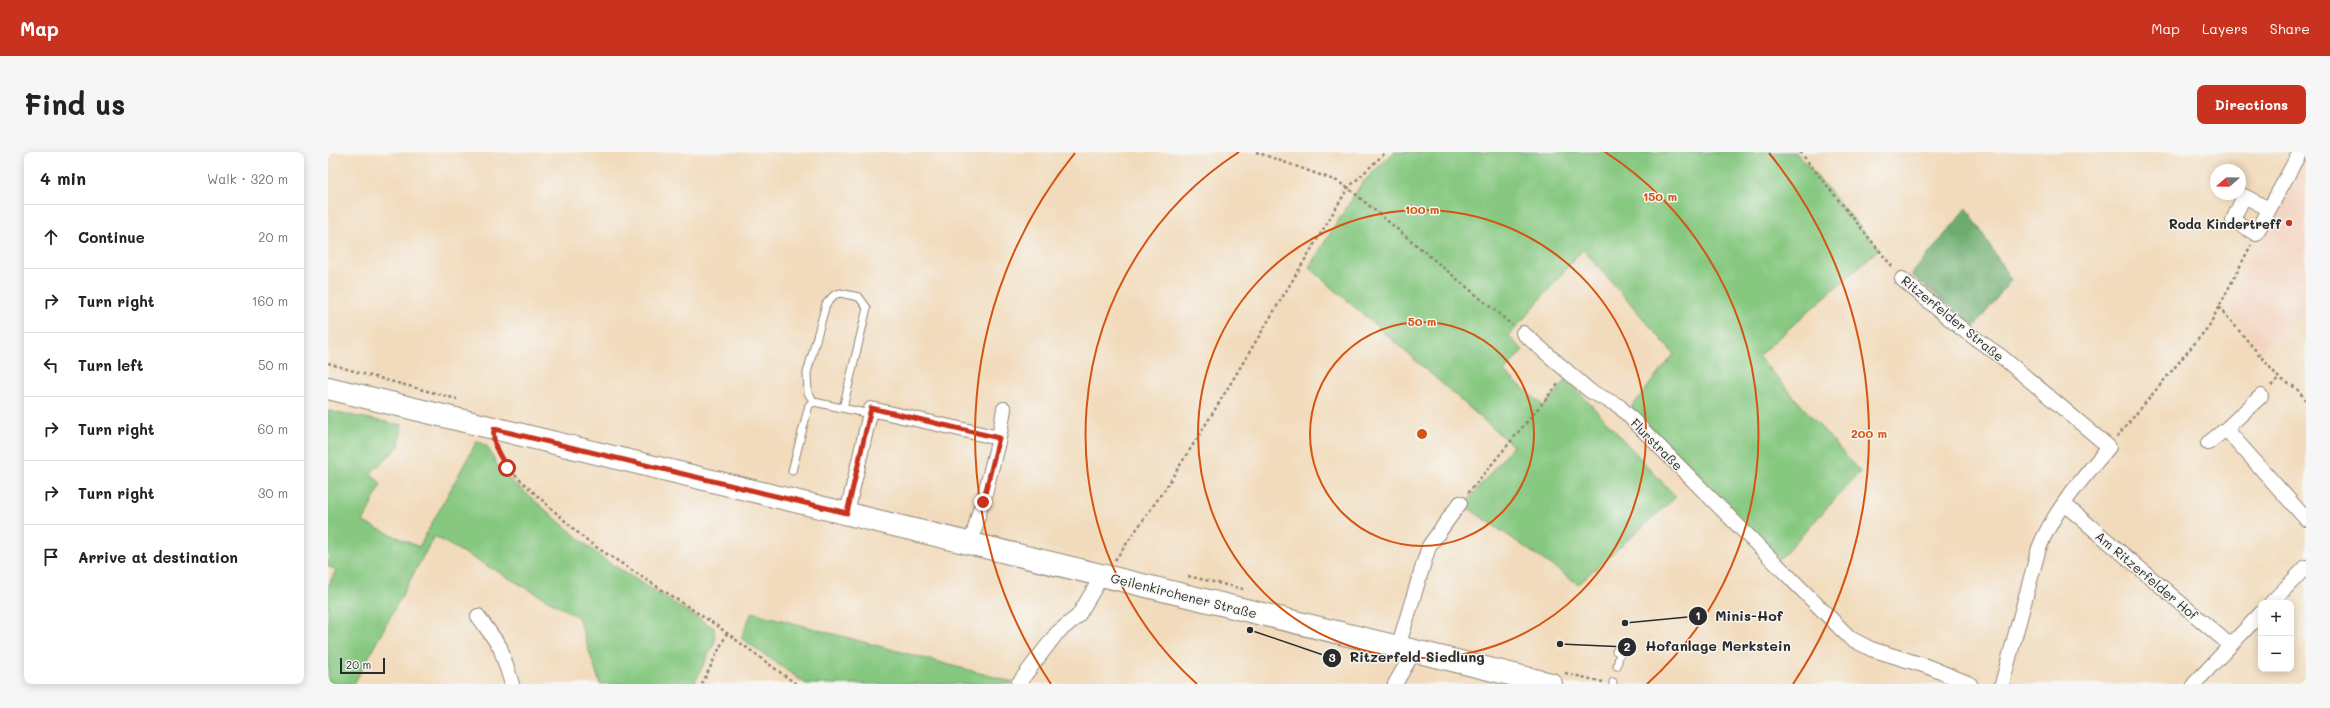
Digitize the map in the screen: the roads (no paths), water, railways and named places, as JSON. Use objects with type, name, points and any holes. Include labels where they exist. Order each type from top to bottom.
[{"type":"main road","name":"Geilenkirchener Straße","points":[[328,388],[1551,684]]},
{"type":"street","points":[[2270,209],[2244,196],[2233,220],[2256,234],[2270,209],[2300,152]]},
{"type":"street","name":"Ritzerfelder Straße","points":[[1902,279],[1962,329],[2002,357],[2109,447],[2064,504]]},
{"type":"street","name":"Flurstraße","points":[[1523,334],[1590,391],[1619,406],[1850,638],[1871,649],[1926,666],[1970,684]]},
{"type":"street","points":[[2208,444],[2261,396]]},
{"type":"street","points":[[847,513],[871,408],[999,438]]},
{"type":"street","points":[[971,544],[999,438],[1004,409]]},
{"type":"street","points":[[2226,429],[2306,519]]},
{"type":"street","points":[[1395,684],[1406,649],[1430,546],[1460,504]]},
{"type":"street","points":[[2002,684],[2039,548],[2046,530],[2064,504]]},
{"type":"street","name":"Am Ritzerfelder Hof","points":[[2064,504],[2230,645]]},
{"type":"street","points":[[2274,600],[2306,567]]},
{"type":"street","points":[[1018,684],[1057,633],[1078,616],[1102,576]]},
{"type":"street","points":[[478,616],[500,647],[512,684]]},
{"type":"street","points":[[2194,684],[2258,617]]},
{"type":"lane","points":[[814,402],[808,393],[807,373],[826,304],[834,295],[849,294],[858,297],[867,308],[843,408]]},
{"type":"lane","points":[[792,471],[809,405],[814,402],[870,414]]},
{"type":"lane","points":[[1616,651],[1620,652],[1617,666]]},
{"type":"place","name":"Roda Kindertreff","points":[[2289,223]]},
{"type":"place","name":"Minis-Hof","points":[[1625,623]]},
{"type":"place","name":"Ritzerfeld Siedlung","points":[[1250,630]]},
{"type":"place","name":"Hofanlage Merkstein","points":[[1560,644]]}]
